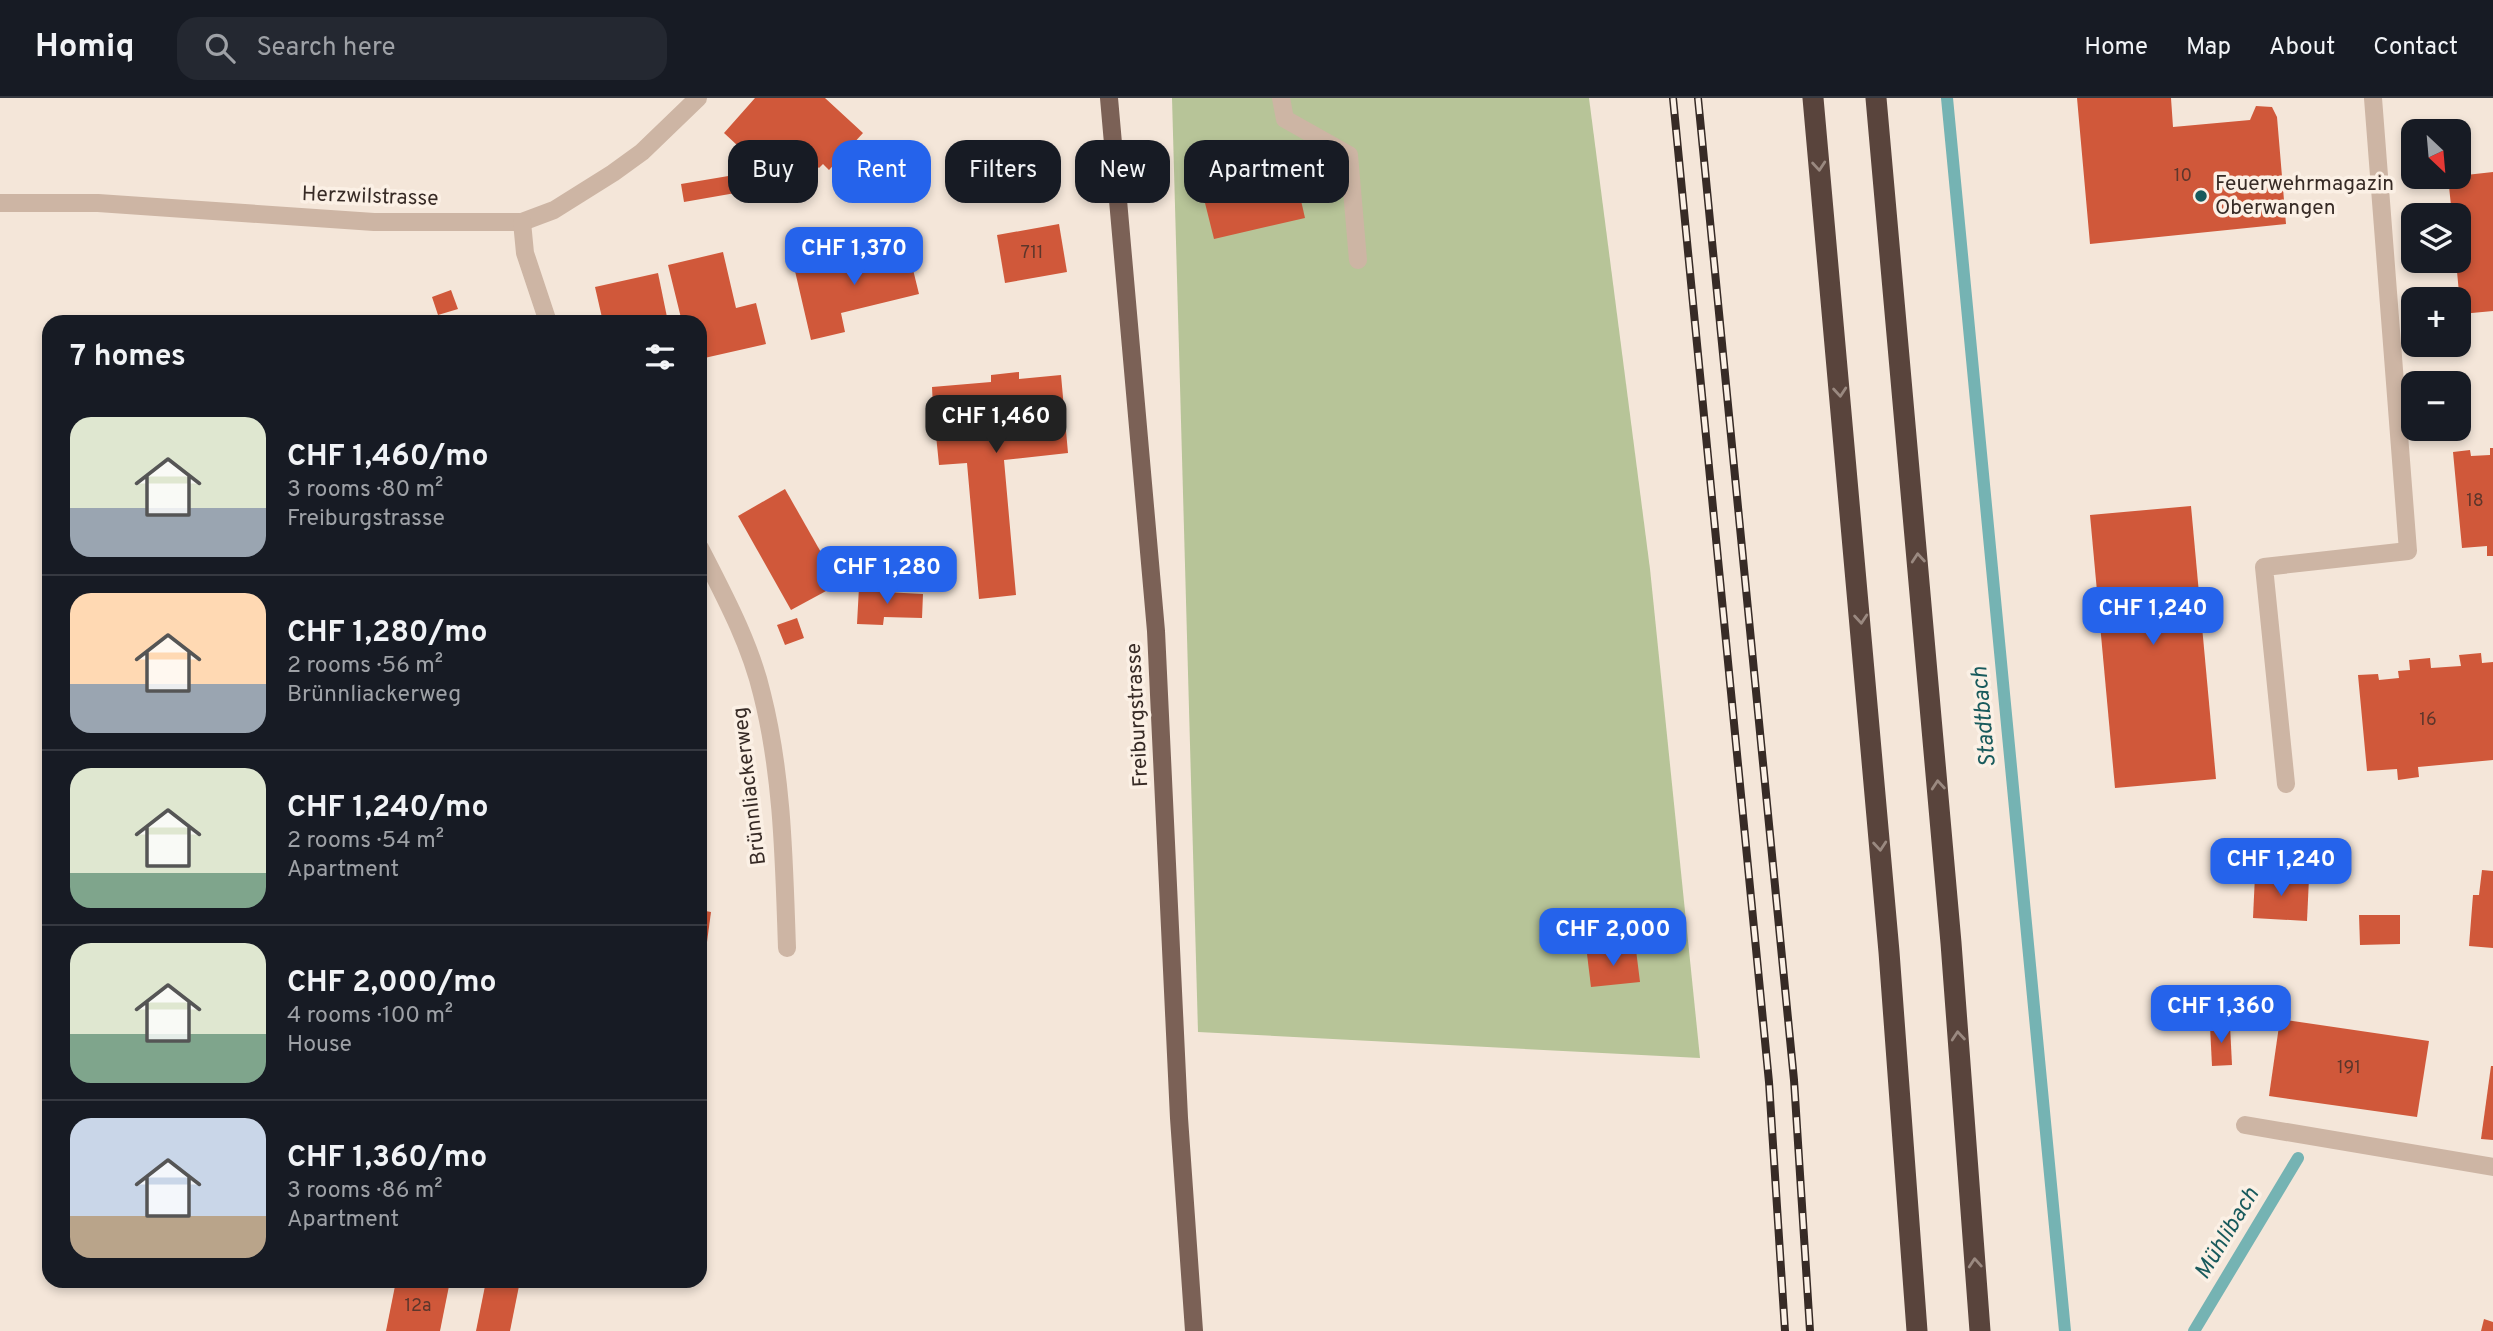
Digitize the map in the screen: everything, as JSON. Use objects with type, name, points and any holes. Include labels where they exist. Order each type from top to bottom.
[{"type":"highway","points":[[1813,98],[1888,938],[1917,1331]]},
{"type":"highway","points":[[1876,98],[1948,902],[1980,1331]]},
{"type":"main road","name":"Freiburgstrasse","points":[[1109,98],[1156,631],[1179,1118],[1195,1331]]},
{"type":"street","name":"Herzwilstrasse","points":[[0,203],[98,203],[374,222],[522,222],[554,210],[613,173],[642,152],[698,98]]},
{"type":"street","points":[[1281,98],[1285,119],[1349,155],[1358,260]]},
{"type":"street","points":[[2286,784],[2264,567],[2408,551],[2373,98]]},
{"type":"street","points":[[522,222],[530,273],[545,315]]},
{"type":"street","name":"Brünnliackerweg","points":[[707,563],[751,655],[762,694],[776,771],[787,948]]},
{"type":"street","points":[[2245,1125],[2493,1167]]},
{"type":"green space","points":[[1172,98],[1589,98],[1650,569],[1700,1058],[1198,1032]]},
{"type":"building","points":[[755,98],[825,98],[863,133],[857,140],[832,140],[832,167],[829,170],[823,164],[818,167],[818,140],[732,140],[724,133]]},
{"type":"building","points":[[2077,98],[2171,98],[2173,127],[2250,120],[2256,106],[2272,107],[2277,117],[2286,224],[2090,244]]},
{"type":"building","points":[[2493,172],[2493,311],[2471,313],[2471,287],[2458,287],[2457,273],[2471,273],[2471,203],[2451,203],[2449,189],[2471,189],[2471,174]]},
{"type":"building","points":[[728,176],[728,194],[684,202],[681,184]]},
{"type":"building","points":[[1205,203],[1302,203],[1305,218],[1214,239]]},
{"type":"building","points":[[1059,224],[1067,272],[1005,283],[997,235]]},
{"type":"building","points":[[907,245],[919,294],[841,313],[845,332],[811,340],[795,271]]},
{"type":"building","points":[[723,252],[736,308],[756,303],[766,344],[707,357],[707,315],[680,315],[668,265]]},
{"type":"building","points":[[658,273],[667,315],[601,315],[595,287]]},
{"type":"building","points":[[451,290],[458,309],[438,315],[432,297]]},
{"type":"building","points":[[1019,372],[1019,379],[1061,375],[1068,453],[1004,460],[1016,595],[979,599],[967,463],[939,465],[936,435],[930,436],[927,409],[933,408],[932,387],[991,382],[991,375]]},
{"type":"building","points":[[2490,448],[2493,448],[2493,556],[2487,556],[2487,546],[2462,548],[2453,452],[2470,450],[2471,456],[2490,455]]},
{"type":"building","points":[[785,489],[839,584],[791,610],[738,516]]},
{"type":"building","points":[[2191,506],[2216,779],[2115,788],[2090,515]]},
{"type":"building","points":[[859,587],[867,587],[866,591],[923,594],[922,618],[884,617],[883,625],[857,624]]},
{"type":"building","points":[[797,618],[804,638],[785,645],[777,625]]},
{"type":"building","points":[[2481,653],[2482,663],[2493,662],[2493,760],[2418,767],[2419,777],[2398,780],[2397,769],[2367,771],[2358,675],[2378,674],[2379,680],[2399,678],[2398,671],[2410,670],[2409,660],[2430,658],[2431,668],[2461,666],[2459,655]]},
{"type":"building","points":[[2482,870],[2493,871],[2493,948],[2469,946],[2473,895],[2479,895]]},
{"type":"building","points":[[2255,875],[2309,878],[2307,921],[2253,918]]},
{"type":"building","points":[[707,911],[711,912],[707,942]]},
{"type":"building","points":[[2359,915],[2400,915],[2400,944],[2360,945]]},
{"type":"building","points":[[1636,950],[1640,982],[1591,987],[1587,954]]},
{"type":"building","points":[[2280,1019],[2429,1041],[2417,1117],[2269,1096]]},
{"type":"building","points":[[2230,1025],[2232,1065],[2212,1066],[2210,1026]]},
{"type":"building","points":[[2493,1066],[2493,1140],[2481,1139]]},
{"type":"building","points":[[395,1288],[449,1288],[440,1331],[386,1331]]},
{"type":"building","points":[[485,1288],[519,1288],[510,1331],[476,1331]]},
{"type":"building","points":[[2484,1319],[2493,1322],[2493,1331],[2481,1331]]},
{"type":"waterway","name":"Stadtbach","points":[[1947,98],[2065,1331]]},
{"type":"waterway","name":"Mühlibach","points":[[2194,1331],[2298,1158]]},
{"type":"railway","points":[[1673,98],[1769,1082],[1785,1331]]},
{"type":"railway","points":[[1698,98],[1794,1080],[1810,1331]]},
{"type":"place","name":"Feuerwehrmagazin Oberwangen","points":[[2201,196]]}]
